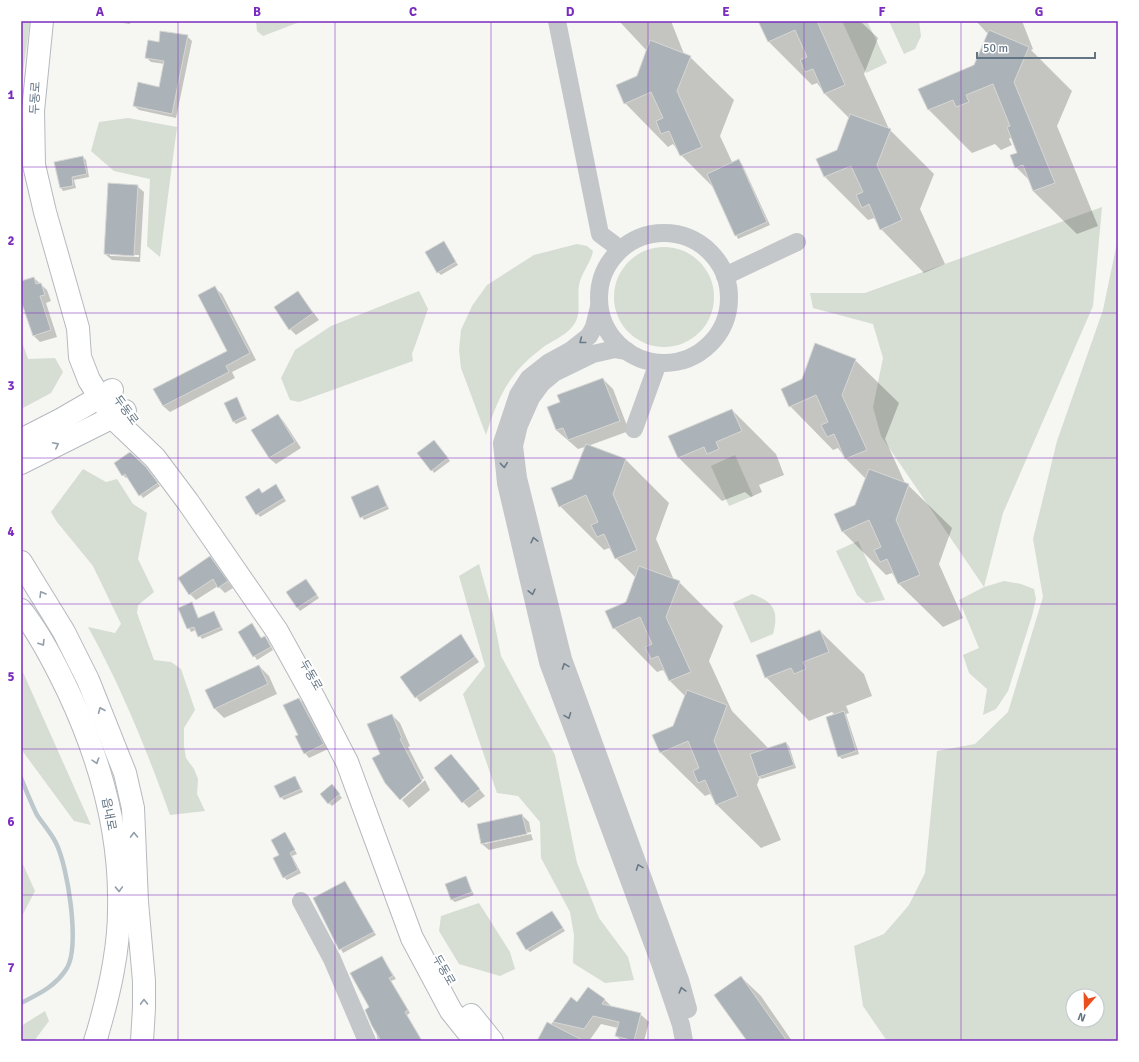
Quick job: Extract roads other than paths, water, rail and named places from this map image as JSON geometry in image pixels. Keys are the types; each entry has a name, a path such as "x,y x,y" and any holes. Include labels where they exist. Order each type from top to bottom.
{"street":[{"name":"두동로","path":"42,21 34,111 34,165 45,212 79,337 80,357 100,389 115,421 155,458 188,502 277,631 347,762 412,938 451,1011 475,1041"},
{"path":"556,21 600,234 620,249"},
{"path":"599,307 607,329 613,339 626,351 641,359 658,363 679,361 699,352 715,338 726,319 729,298 725,276 715,258 699,244 680,235 659,233 638,238 620,249 607,266 600,286 599,307 594,328 589,336 570,351 548,363 529,378 518,395 502,443 506,483 548,662 660,963 684,1041"},
{"path":"725,276 797,242"},
{"path":"626,351 615,349 593,354 554,373 542,383 531,398 519,425 514,446 518,478 563,659 680,980 695,1035 695,1041"},
{"path":"634,430 658,363"},
{"path":"21,440 79,409 100,389"},
{"name":"두동로","path":"115,421 188,486 283,627 317,685 359,765 424,936 464,1005 492,1041"},
{"path":"21,463 115,421"},
{"name":"읍내로","path":"23,563 64,632 88,680 125,772 133,808 137,902"},
{"name":"읍내로","path":"21,610 45,647 81,720 108,804 118,874 119,910 112,979 99,1039"},
{"path":"301,900 332,959 367,1041"},
{"path":"99,1039 130,958 137,902"},
{"path":"137,902 144,981 142,1041"}],"waterway":[{"path":"21,778 37,815 54,839 60,854 65,869 71,906 72,925 71,957 67,968 58,980 47,989 21,1003"}]}
